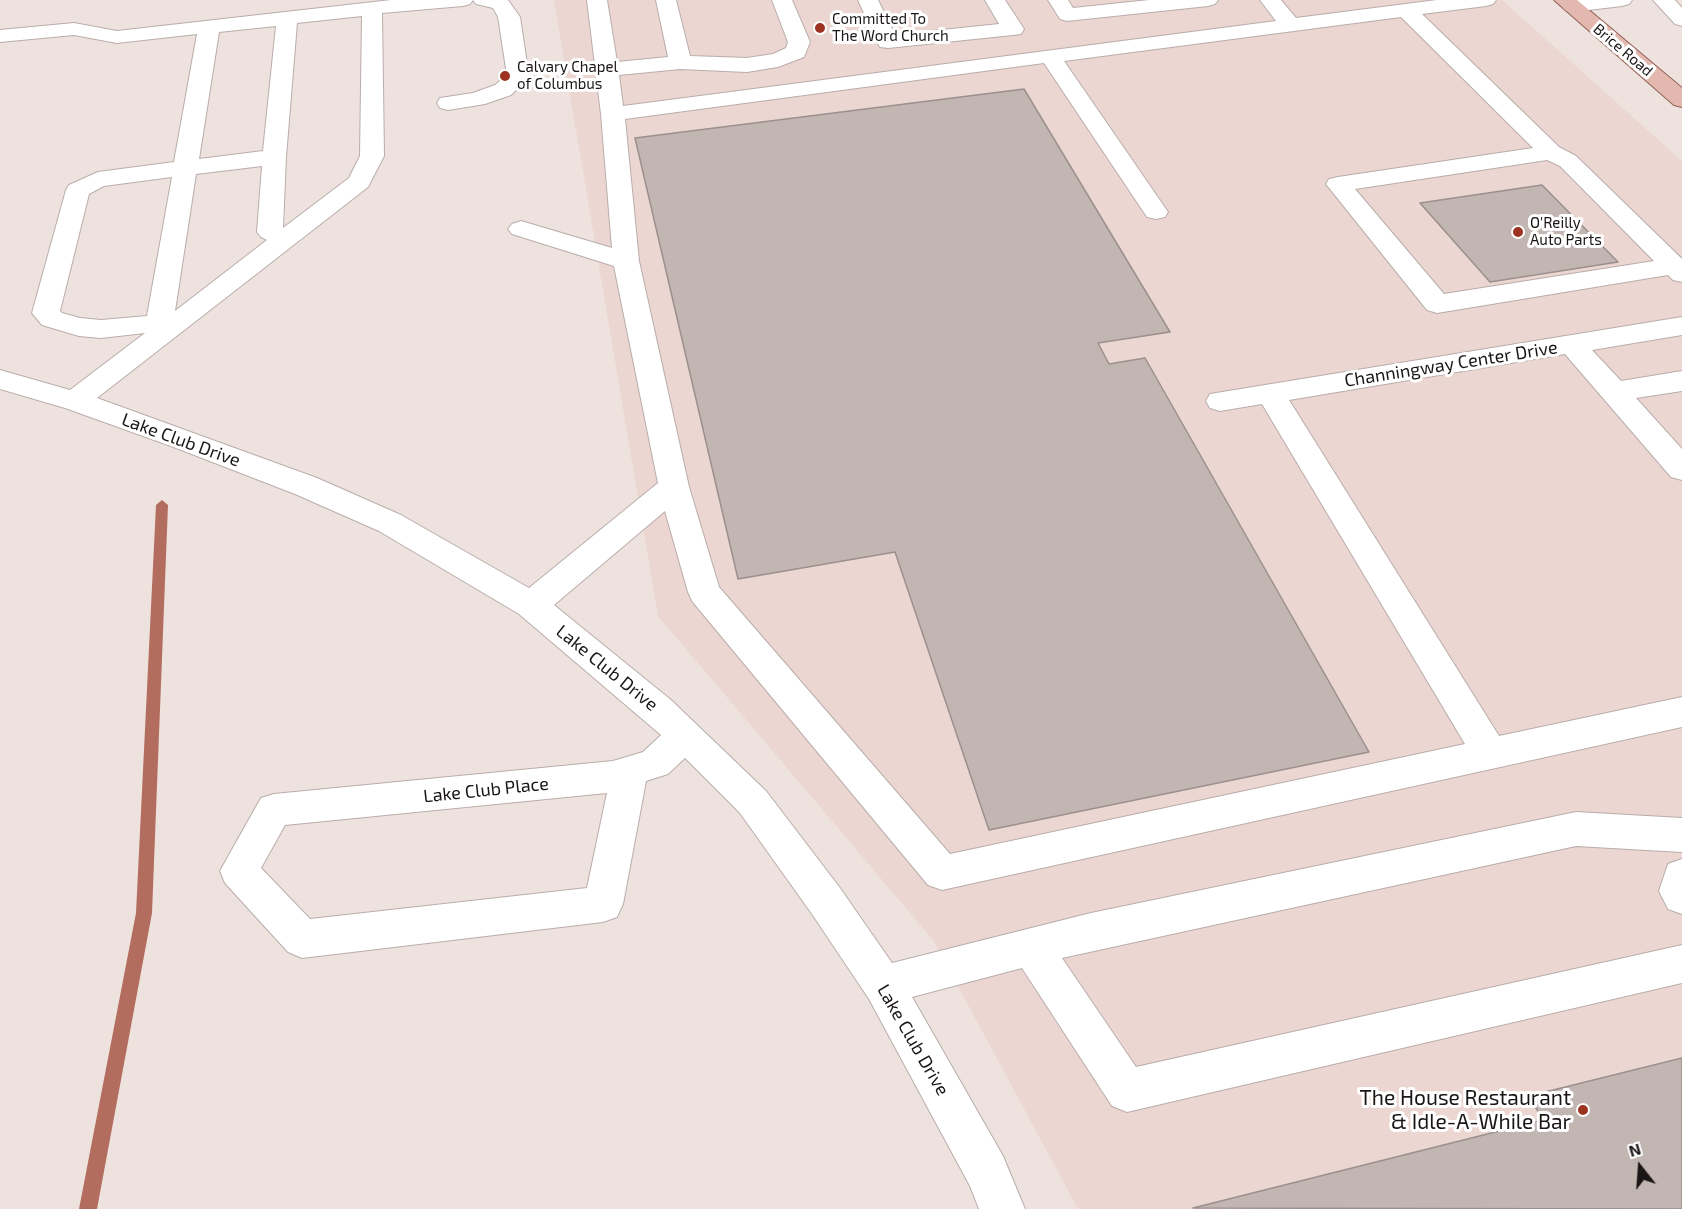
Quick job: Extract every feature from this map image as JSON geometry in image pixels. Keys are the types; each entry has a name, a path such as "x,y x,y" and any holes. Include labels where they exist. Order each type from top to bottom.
{"main road":[{"name":"Brice Road","path":"1568,3 1679,95"}],"street":[{"path":"0,36 74,29 117,37 372,9 402,3 464,0"},
{"path":"448,103 477,99 503,90 518,77 508,17 500,4 483,0"},
{"path":"597,0 613,114 626,261 674,487 704,592 942,873 1682,712"},
{"path":"666,0 680,62"},
{"path":"607,70 680,62 747,64 778,60 796,52 799,42 782,0"},
{"path":"868,0 888,42 1013,29 994,0"},
{"path":"1058,0 1067,15 1208,0"},
{"path":"1270,0 1291,25"},
{"path":"613,114 1486,0"},
{"path":"1568,3 1622,0"},
{"path":"1663,0 1682,20"},
{"path":"75,400 166,325 286,239 359,182 372,156 372,9"},
{"path":"1407,11 1551,152 1569,161 1678,270"},
{"path":"286,18 270,232 286,239"},
{"path":"166,325 185,168 209,27"},
{"path":"1050,56 1156,212"},
{"path":"1551,152 1338,184 1437,304 1678,270"},
{"path":"166,325 101,329 52,319 46,313 78,190 98,179 274,157"},
{"path":"521,230 626,261"},
{"name":"Channingway Center Drive","path":"1220,401 1682,326"},
{"path":"1572,344 1682,469"},
{"name":"Lake Club Drive","path":"0,379 75,400 306,486 390,523 531,605 659,710 753,802 826,901 883,985 987,1172 1002,1209"},
{"path":"1615,392 1682,381"},
{"path":"1270,393 1490,753"},
{"path":"531,605 674,487"},
{"name":"Lake Club Place","path":"630,771 603,903 302,939 239,871 274,810 613,777 630,771 655,763 686,735"},
{"path":"883,985 1103,929 1576,829 1682,835"},
{"path":"1682,876 1678,891 1682,896"},
{"path":"1032,948 1127,1090 1682,964"}],"shaded area":[{"path":"554,0 1502,0 1682,161 1682,1209 1078,1209 933,940 658,616"}],"building":[{"path":"1024,89 1170,332 1098,343 1109,364 1145,358 1369,752 989,830 895,552 738,579 635,138"},
{"name":"O'Reilly Auto Parts","path":"1542,185 1618,262 1490,282 1420,203"},
{"path":"1682,1058 1682,1209 1193,1208 1543,1120 1529,1096"}],"waterway":[{"path":"88,1209 144,913 162,505"}],"place":[{"name":"Committed To The Word Church","path":"820,28"},
{"name":"Calvary Chapel of Columbus","path":"505,76"},
{"name":"O'Reilly Auto Parts","path":"1518,232"},
{"name":"The House Restaurant & Idle-A-While Bar","path":"1583,1110"}]}
